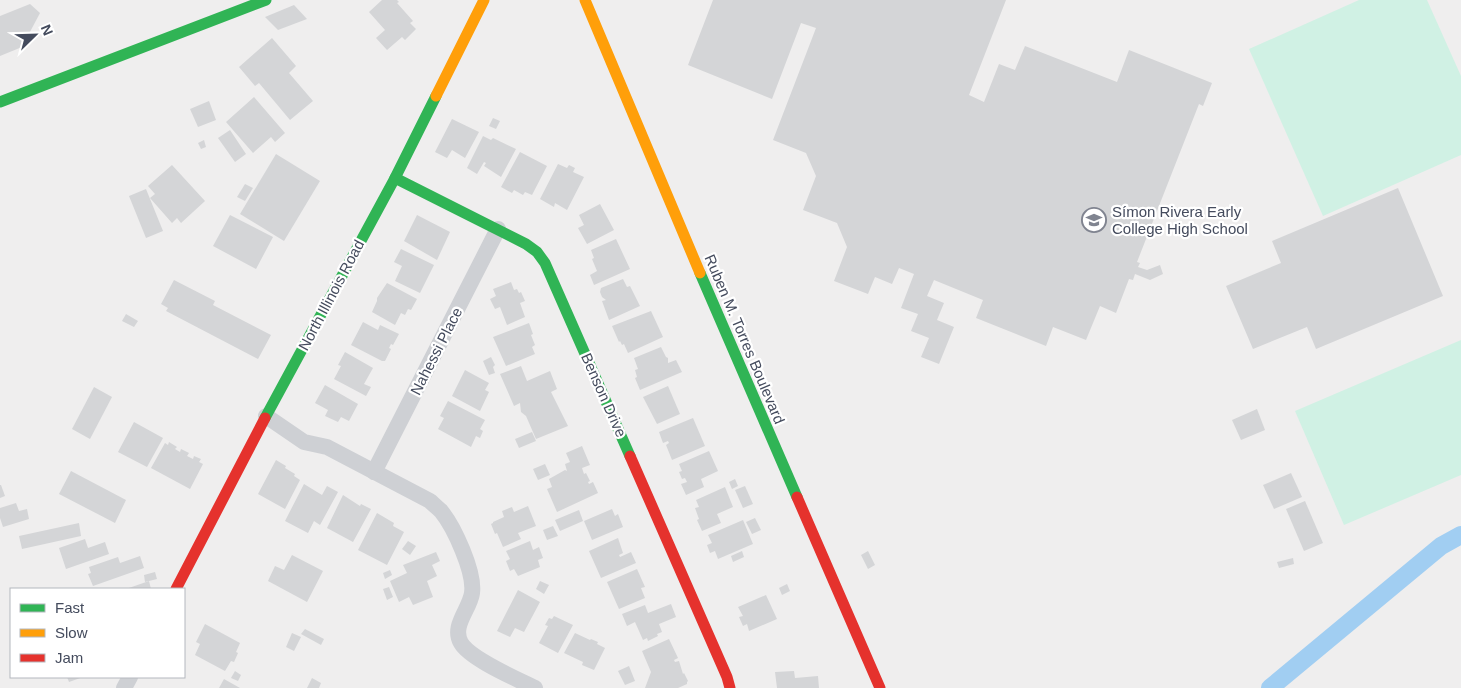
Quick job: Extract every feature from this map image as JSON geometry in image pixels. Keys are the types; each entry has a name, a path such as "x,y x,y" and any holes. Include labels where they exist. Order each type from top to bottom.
{"street":[{"path":"0,102 266,0"},
{"name":"North Illinois Road","path":"177,588 266,416 394,178 484,0"},
{"name":"Ruben M. Torres Boulevard","path":"586,0 724,328 880,688"},
{"name":"Benson Drive","path":"394,178 526,244 537,252 545,263 727,677 730,688"},
{"name":"Nahessi Place","path":"374,472 498,229"},
{"path":"266,416 304,442 327,447 430,501 442,512 455,534 472,580 472,593 458,630 460,642 467,651 478,658 535,688"}],"green space":[{"path":"1359,0 1427,0 1461,76 1461,155 1323,216 1249,49"},
{"path":"1461,340 1461,475 1344,525 1295,411"}],"building":[{"path":"382,0 397,0 399,2 397,3 413,21 410,23 416,29 405,40 402,37 387,50 376,38 385,30 369,12"},
{"path":"713,0 1006,0 969,95 984,102 999,64 1015,70 1025,46 1117,82 1129,50 1212,83 1203,106 1199,104 1137,262 1140,263 1138,267 1147,270 1160,265 1163,274 1150,280 1135,274 1133,280 1129,279 1116,313 1100,306 1086,340 1053,327 1046,346 976,318 983,300 934,280 927,296 944,303 937,320 954,327 939,364 921,357 929,338 911,331 918,314 901,308 914,274 899,268 892,284 875,277 868,294 834,281 847,247 837,223 803,210 816,176 806,153 773,140 816,28 801,23 772,99 688,65"},
{"path":"30,4 40,13 22,47 0,56 0,16"},
{"path":"294,5 307,19 278,30 265,17"},
{"path":"272,38 296,66 289,73 313,101 290,120 259,83 255,86 239,67"},
{"path":"254,97 285,133 275,142 271,137 253,153 226,122"},
{"path":"209,101 216,120 198,127 190,109"},
{"path":"493,118 500,121 496,129 489,126"},
{"path":"452,119 479,132 465,158 452,150 447,158 435,152"},
{"path":"230,130 246,154 235,162 218,138"},
{"path":"483,136 491,140 493,138 516,149 501,177 484,166 486,163 484,162 477,174 467,168"},
{"path":"204,140 206,147 201,149 198,143"},
{"path":"520,152 547,166 532,195 525,192 523,195 514,190 512,193 501,187"},
{"path":"276,154 320,181 284,241 240,214"},
{"path":"558,164 567,168 569,165 575,168 573,172 584,177 567,210 555,203 554,207 540,199"},
{"path":"172,165 205,201 181,223 177,218 172,223 150,198 155,194 148,186"},
{"path":"245,184 253,188 245,201 237,197"},
{"path":"1398,188 1443,296 1316,349 1307,327 1253,349 1226,286 1281,263 1272,241"},
{"path":"146,189 163,231 146,238 129,196"},
{"path":"600,204 614,230 587,244 578,228 584,225 579,215"},
{"path":"230,215 273,237 256,269 213,246"},
{"path":"417,215 450,232 437,260 404,241"},
{"path":"616,239 630,269 594,285 590,275 597,271 592,259 594,258 591,250"},
{"path":"401,249 434,265 420,293 395,281 402,266 394,262"},
{"path":"623,279 627,287 630,286 640,306 609,320 602,301 606,300 602,297 601,288"},
{"path":"174,280 215,301 213,305 271,335 258,359 166,311 168,308 161,304"},
{"path":"511,282 514,290 517,289 519,293 521,292 525,301 520,303 525,317 507,325 500,307 495,309 490,299 496,296 493,289"},
{"path":"387,283 417,299 411,310 408,309 405,315 401,313 395,325 372,312 377,298"},
{"path":"651,311 663,337 628,353 624,344 622,345 619,342 612,326"},
{"path":"126,314 138,321 134,327 122,321"},
{"path":"363,322 378,330 380,325 399,334 393,345 391,344 389,348 391,349 385,361 351,345"},
{"path":"529,323 533,334 531,335 535,345 532,347 535,354 506,366 493,337"},
{"path":"661,347 668,358 668,363 676,360 682,372 640,390 635,378 637,377 635,370 638,369 634,358"},
{"path":"345,352 373,368 364,384 371,387 366,396 334,379 341,366 338,365"},
{"path":"491,357 495,365 493,367 495,373 489,375 483,361"},
{"path":"521,366 527,381 550,371 557,389 551,392 568,426 536,439 526,416 521,412 520,403 514,406 500,374"},
{"path":"465,370 489,383 485,390 489,392 480,411 452,396"},
{"path":"325,385 358,404 349,421 341,417 338,422 325,416 328,410 315,403"},
{"path":"668,386 680,414 657,424 643,397"},
{"path":"94,387 112,397 90,439 72,429"},
{"path":"448,401 485,420 480,429 483,431 480,438 476,436 471,447 438,429 444,418 440,416"},
{"path":"1257,409 1265,430 1241,440 1232,420"},
{"path":"693,418 705,446 672,460 666,445 669,443 668,441 663,443 659,432"},
{"path":"134,422 163,438 147,467 118,452"},
{"path":"532,432 536,441 519,448 515,439"},
{"path":"169,442 177,447 175,449 180,452 181,449 189,453 187,456 193,459 194,456 201,459 199,462 203,464 190,489 151,468 165,443 168,445"},
{"path":"582,446 590,465 582,468 584,474 586,473 590,481 588,482 589,484 593,482 598,493 557,512 547,489 552,487 549,479 565,470 567,471 565,464 570,462 566,453"},
{"path":"709,451 718,471 701,479 704,487 686,495 681,484 687,482 685,478 682,479 679,472 682,471 679,464"},
{"path":"276,460 286,466 285,468 295,474 294,476 300,480 285,509 258,494"},
{"path":"545,464 550,475 538,480 533,469"},
{"path":"71,471 126,500 115,523 59,494"},
{"path":"1291,473 1302,497 1274,509 1263,485"},
{"path":"735,479 738,486 732,489 729,482"},
{"path":"304,484 322,495 327,486 338,492 320,525 314,521 308,533 285,521"},
{"path":"0,485 5,496 0,498"},
{"path":"745,486 753,504 743,508 735,490"},
{"path":"725,487 733,507 717,514 721,523 702,531 697,520 699,519 695,508 699,507 696,500"},
{"path":"343,495 360,506 361,504 371,509 353,542 327,528"},
{"path":"1305,501 1323,543 1304,551 1286,509"},
{"path":"16,503 19,511 27,509 29,519 3,527 0,518 0,508"},
{"path":"528,506 536,526 518,533 521,539 503,547 491,524 504,517 502,511 512,507 514,512"},
{"path":"612,509 615,516 618,514 623,527 592,540 584,521"},
{"path":"579,510 583,521 560,531 555,520"},
{"path":"377,513 394,523 393,526 404,532 387,565 358,550"},
{"path":"755,518 761,530 752,534 746,522"},
{"path":"743,520 753,544 718,559 715,551 710,553 707,545 712,543 708,535"},
{"path":"79,523 81,536 22,549 19,536"},
{"path":"553,526 558,536 547,540 543,530"},
{"path":"618,538 623,553 619,555 620,557 631,552 636,563 601,578 589,551"},
{"path":"85,539 88,548 105,542 109,554 66,569 59,548"},
{"path":"408,541 416,546 410,555 402,549"},
{"path":"530,541 533,550 539,547 543,558 538,560 540,567 518,576 514,569 510,571 506,561 510,559 506,551"},
{"path":"742,551 744,557 733,562 731,556"},
{"path":"868,551 875,565 868,569 861,555"},
{"path":"436,552 440,561 432,565 437,576 427,581 433,597 413,605 409,597 399,602 390,581 407,573 403,565"},
{"path":"292,555 323,571 307,602 268,581 275,566 284,570"},
{"path":"140,556 144,568 93,586 88,574 91,573 89,567 118,557 120,563"},
{"path":"1293,558 1294,564 1279,568 1277,562"},
{"path":"637,569 645,587 641,588 645,598 619,609 607,582"},
{"path":"390,570 392,575 385,579 383,573"},
{"path":"155,572 157,579 145,582 144,575"},
{"path":"149,581 151,588 129,588"},
{"path":"540,581 549,585 544,594 536,589"},
{"path":"787,584 790,591 782,595 779,588"},
{"path":"389,587 393,597 387,600 383,589"},
{"path":"518,590 540,602 524,632 515,628 510,637 497,631"},
{"path":"766,595 777,619 749,631 747,624 743,626 739,617 743,616 738,607"},
{"path":"671,604 676,617 659,624 662,632 648,641 647,638 643,640 635,622 627,626 622,614 645,605 648,613"},
{"path":"554,616 573,625 558,653 539,643 548,626 545,625 549,618 552,619"},
{"path":"205,624 240,643 234,662 231,661 225,671 195,655 200,644 196,642"},
{"path":"305,629 324,639 321,645 301,634"},
{"path":"292,633 301,637 294,651 286,647"},
{"path":"575,633 598,642 597,644 605,648 594,670 582,665 583,662 564,653"},
{"path":"669,639 678,658 674,660 675,662 679,661 683,674 688,681 687,684 678,688 645,688 651,672 642,651"},
{"path":"629,666 635,681 625,685 618,671"},
{"path":"235,671 241,675 238,681 231,678"},
{"path":"794,671 795,678 818,676 819,688 777,688 775,672"},
{"path":"67,678 80,678 69,682"},
{"path":"312,678 321,683 319,688 307,688"},
{"path":"224,679 240,688 219,688"}],"waterway":[{"path":"1270,688 1441,546 1461,535"}],"traffic: fast":[{"path":"0,102 266,0"},
{"path":"265,418 395,178 436,96"},
{"path":"395,178 526,244 537,252 545,263 630,456"},
{"path":"700,273 797,497"}],"traffic: slow":[{"path":"436,96 484,0"},
{"path":"585,0 700,273"}],"traffic: jam":[{"path":"177,588 265,418"},
{"path":"630,456 727,677 730,688"},
{"path":"797,497 880,688"}],"place":[{"name":"Símon Rivera Early College High School","path":"1094,220"}]}
